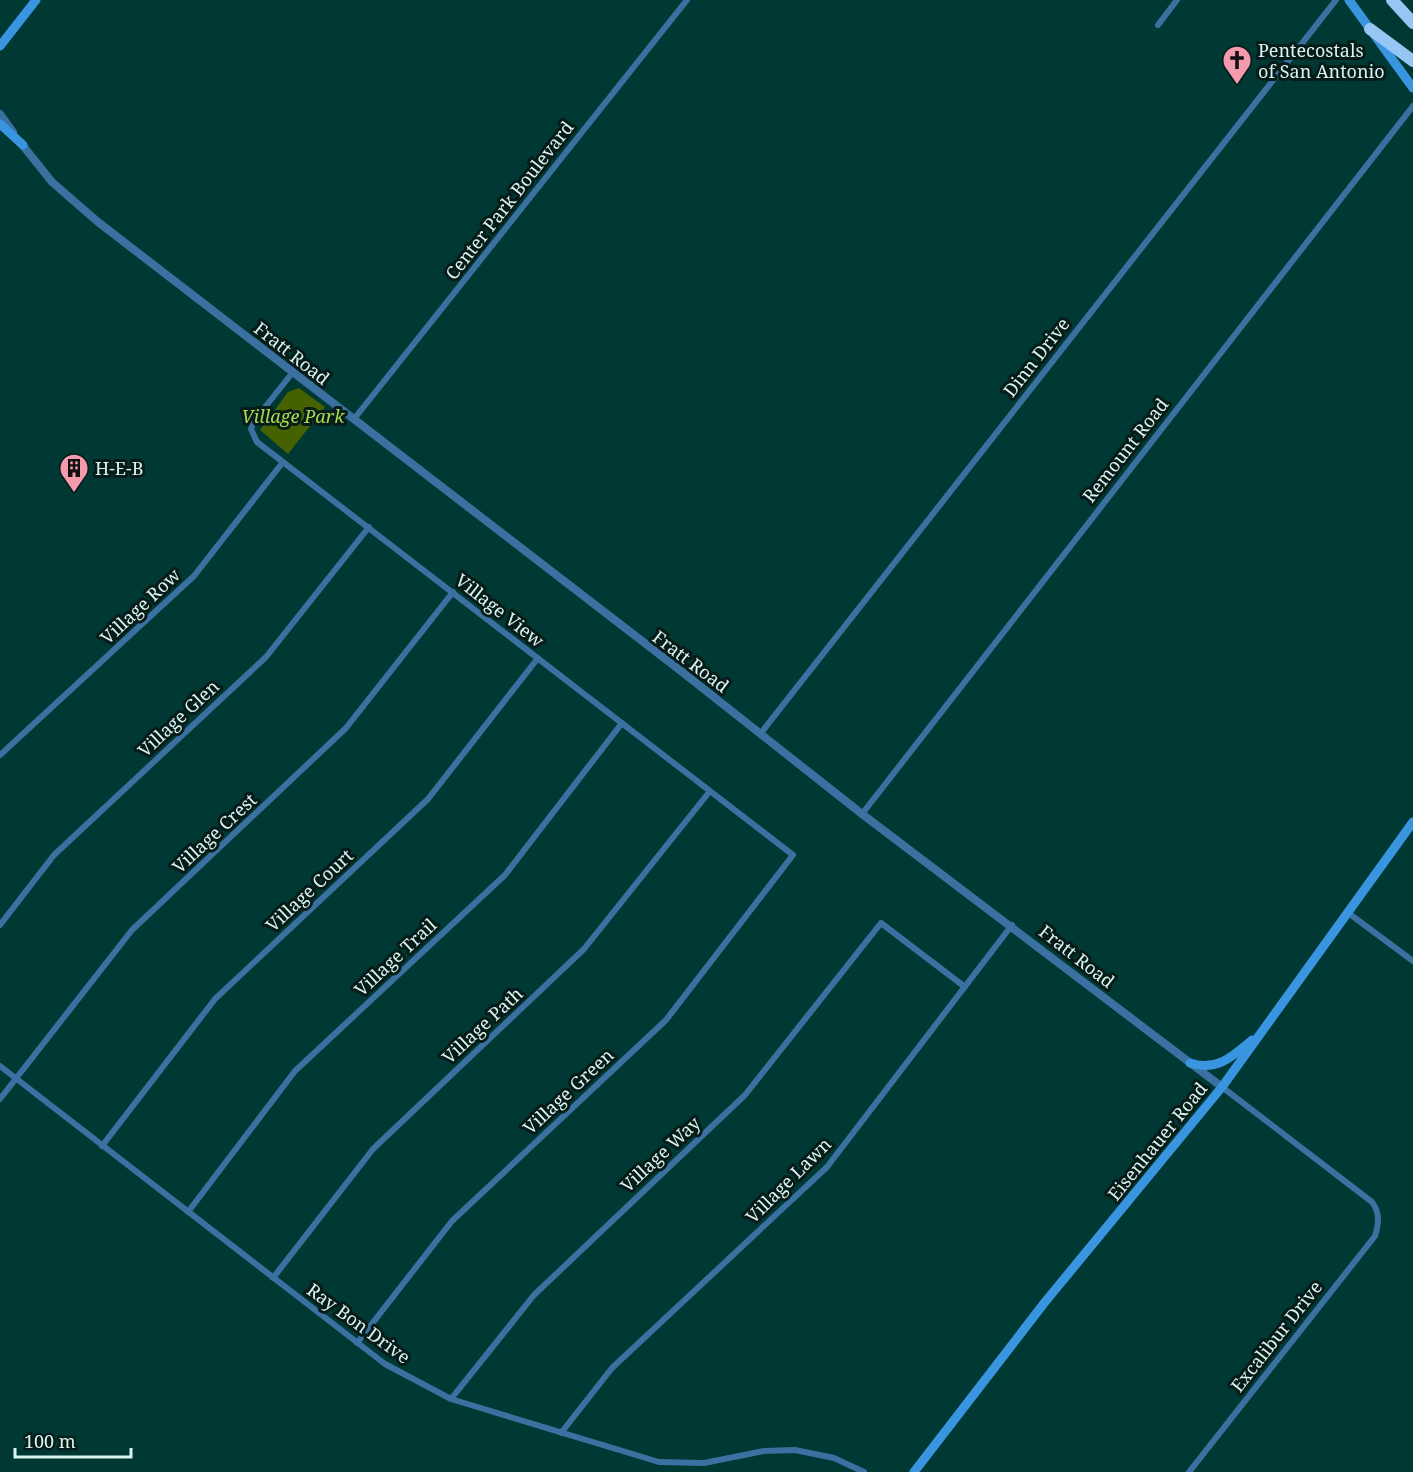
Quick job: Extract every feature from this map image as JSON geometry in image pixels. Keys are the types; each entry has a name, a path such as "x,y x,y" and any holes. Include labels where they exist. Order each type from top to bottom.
{"highway":[{"path":"1392,0 1413,23"},
{"path":"1370,29 1413,61"}],"main road":[{"path":"1,43 36,0"},
{"path":"1349,0 1413,88"},
{"path":"0,124 23,145"},
{"name":"Eisenhauer Road","path":"914,1472 1045,1302 1222,1087 1346,911 1413,822"},
{"path":"1190,1063 1206,1066 1224,1062 1269,1023"}],"street":[{"name":"Center Park Boulevard","path":"354,419 687,0"},
{"path":"1158,25 1177,0"},
{"name":"Dinn Drive","path":"761,733 1336,0"},
{"name":"Remount Road","path":"862,814 1413,106"},
{"name":"Fratt Road","path":"0,114 52,182 80,207 761,733 862,814 1360,1192 1372,1202 1378,1215"},
{"name":"Village View","path":"293,372 251,429 257,442 793,855"},
{"name":"Village Row","path":"0,755 194,576 283,462"},
{"name":"Village Glen","path":"0,925 54,855 266,657 369,527"},
{"name":"Village Crest","path":"0,1099 132,930 346,728 453,592"},
{"name":"Village Court","path":"102,1146 215,999 428,799 538,658"},
{"name":"Village Trail","path":"188,1212 295,1071 505,875 622,723"},
{"name":"Village Path","path":"273,1278 373,1149 584,949 710,791"},
{"name":"Village Green","path":"357,1343 452,1221 666,1020 793,855"},
{"path":"1346,911 1413,961"},
{"name":"Village Way","path":"451,1399 534,1295 745,1095 880,923 965,987"},
{"name":"Village Lawn","path":"561,1433 612,1368 826,1167 1012,926"},
{"name":"Ray Bon Drive","path":"0,1066 357,1343 400,1373 451,1399 671,1464 704,1463 765,1451 795,1450 834,1458 864,1472"},
{"name":"Excalibur Drive","path":"1189,1472 1375,1236 1378,1215"}],"green space":[{"name":"Village Park","path":"299,388 325,407 288,454 260,430 288,392"}],"place":[{"name":"Pentecostals of San Antonio","path":"1237,86"},
{"name":"H-E-B","path":"74,494"}]}
